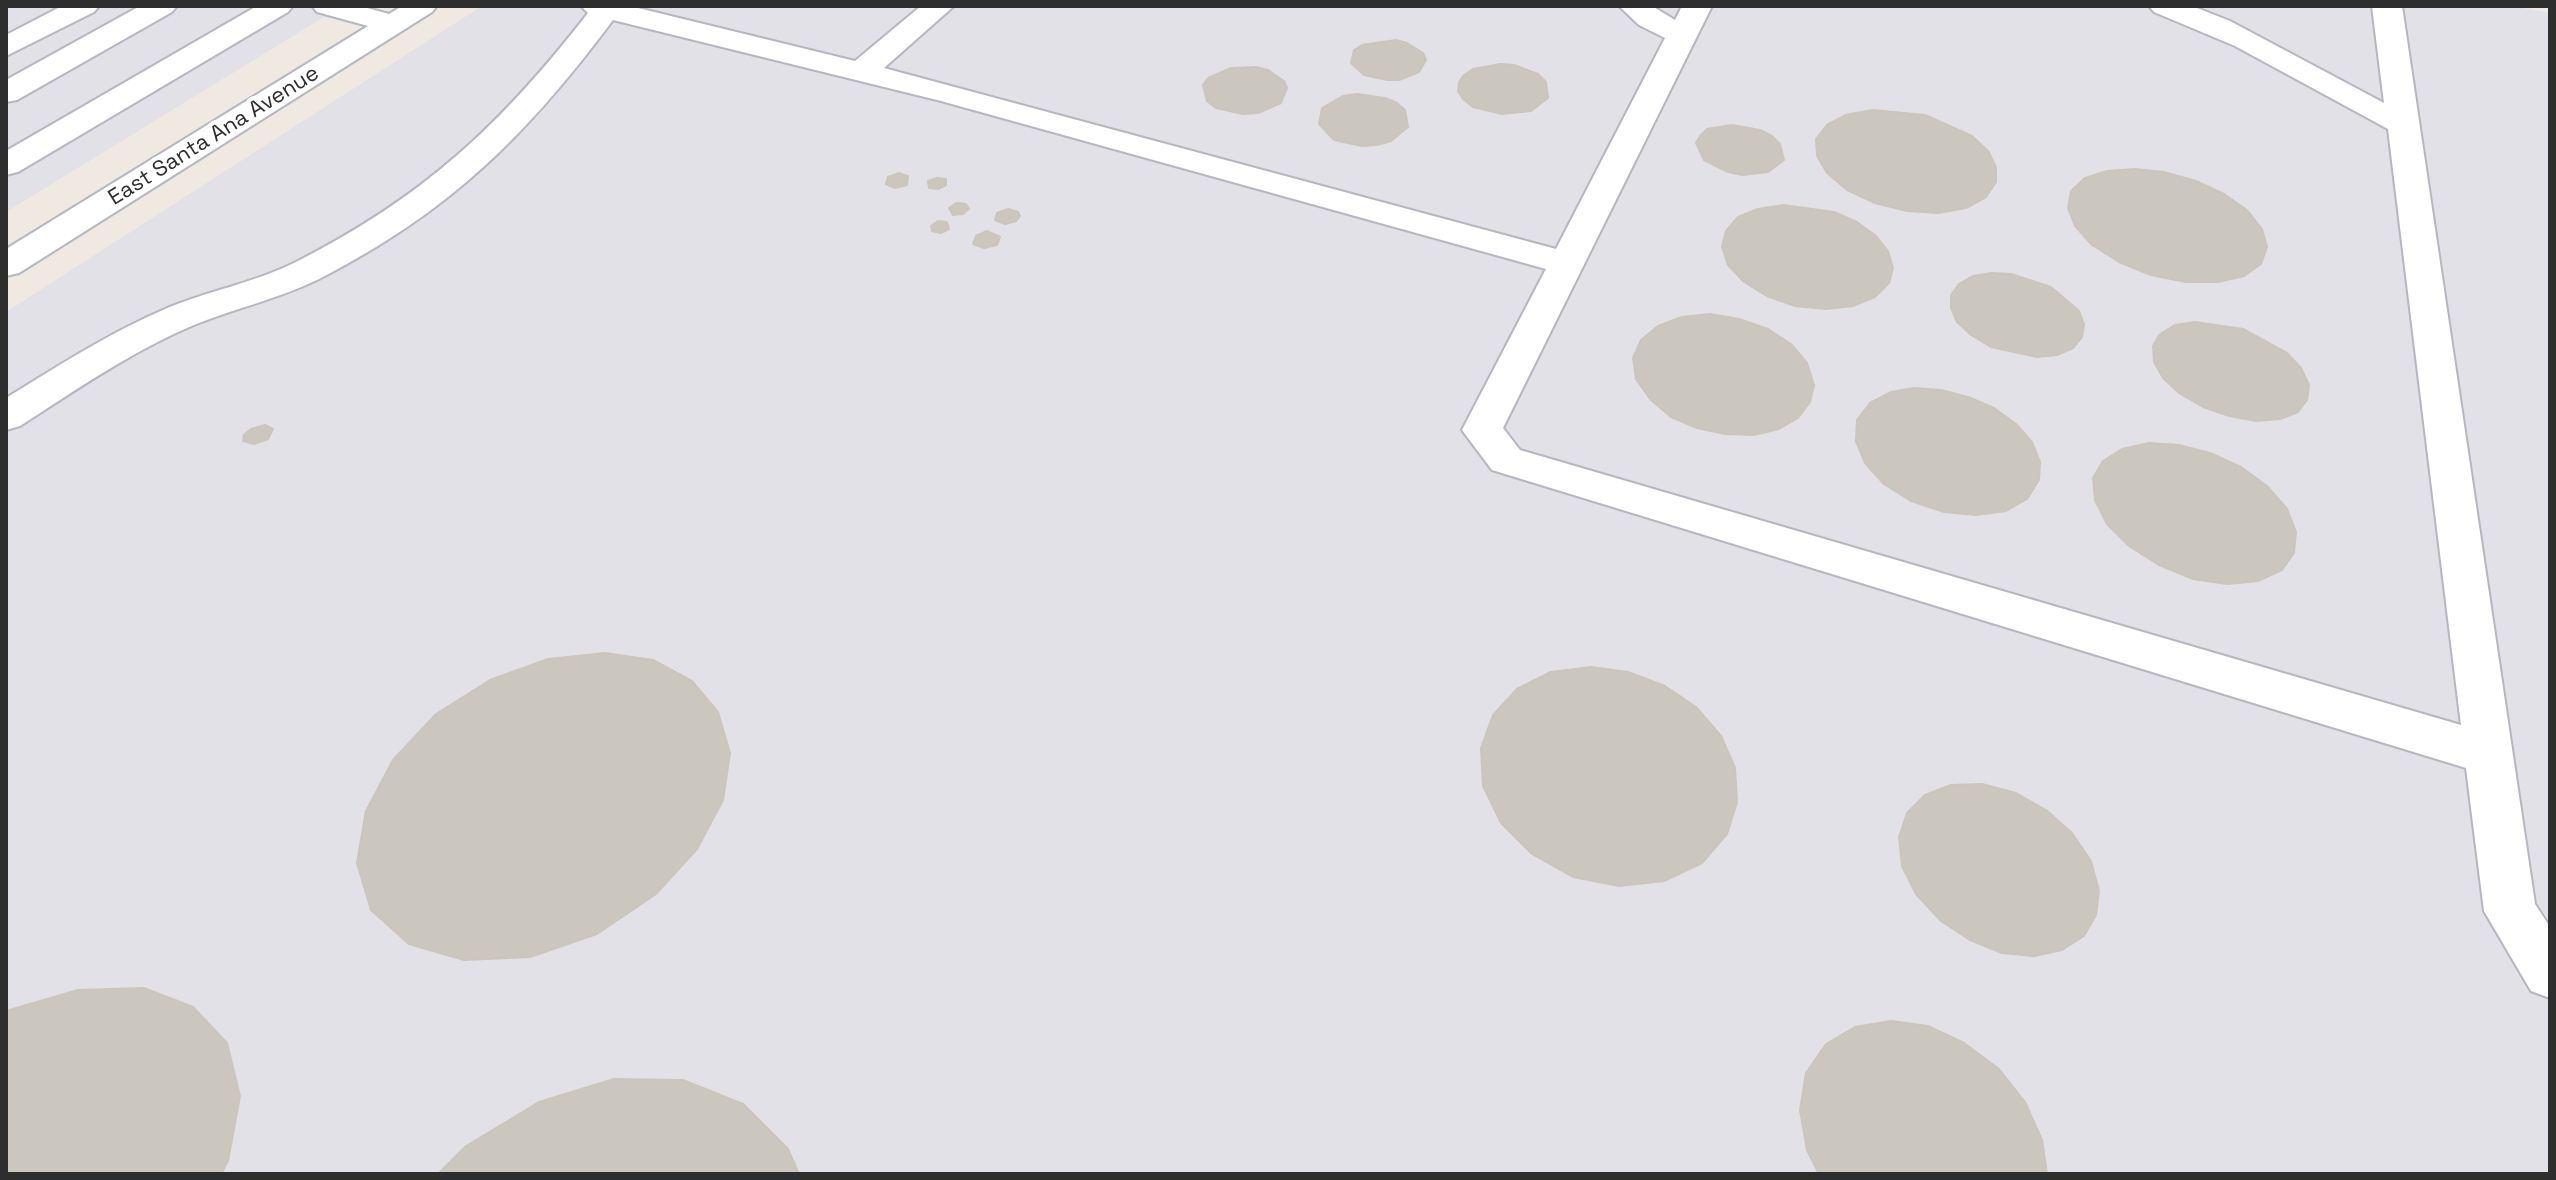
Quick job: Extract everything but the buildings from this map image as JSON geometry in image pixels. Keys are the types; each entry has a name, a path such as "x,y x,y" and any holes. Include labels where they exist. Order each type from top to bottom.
{"street":[{"path":"6,47 84,6"},
{"path":"6,93 162,6"},
{"path":"6,165 278,6"},
{"path":"327,6 393,24"},
{"name":"East Santa Ana Avenue","path":"6,265 422,6"},
{"path":"861,72 939,6"},
{"path":"1634,6 1649,19 1690,20 1482,430 1506,460 2489,754"},
{"path":"2164,6 2202,19 2269,51 2373,111 2403,124"},
{"path":"2387,6 2510,911 2550,973"},
{"path":"6,416 110,351 167,322 305,272 414,203 495,141 574,51 601,7 861,72 1566,263"}],"shaded area":[{"path":"6,6 342,6 6,212"},
{"path":"482,6 2513,6 2550,13 2550,1174 6,1174 6,312"}]}
